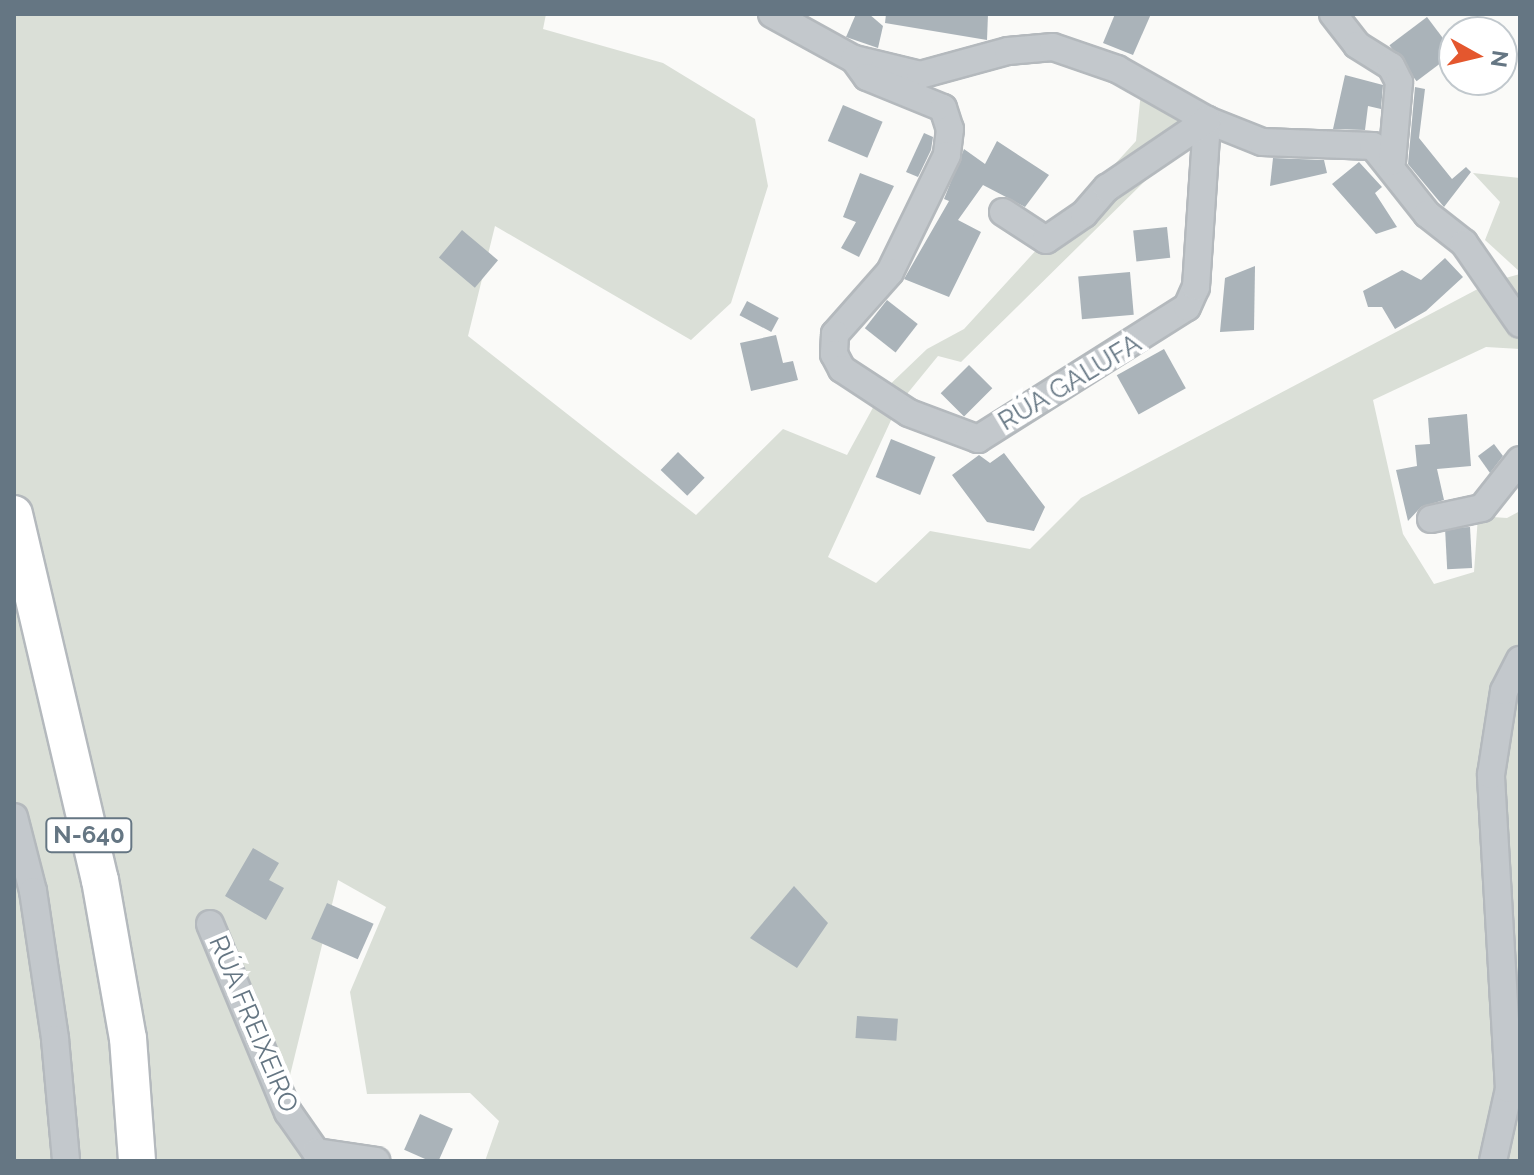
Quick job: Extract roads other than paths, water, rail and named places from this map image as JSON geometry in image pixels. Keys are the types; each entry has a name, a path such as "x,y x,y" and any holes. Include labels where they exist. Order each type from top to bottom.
{"highway":[{"name":"N-640","path":"14,514 100,880 128,1038 137,1161"}],"street":[{"name":"RÚA GALUFA","path":"772,14 854,59 920,75 1008,51 1053,47 1117,69 1207,120 1284,146 1373,146 1392,162"},
{"path":"1333,14 1357,45 1391,66 1399,82 1392,162 1427,214 1464,243 1520,324"},
{"name":"RÚA GALUFA","path":"854,59 867,77 943,108 950,129 947,155 890,272 835,334 834,354 842,369 909,413 978,439 1187,307 1196,287 1207,120"},
{"path":"1003,212 1046,240 1084,214 1107,188 1207,120"},
{"path":"1431,519 1482,508 1520,460"},
{"path":"1493,1161 1509,1089 1491,775 1504,691 1520,660"},
{"path":"14,817 46,980 66,1161"},
{"name":"RÚA FREIXEIRO","path":"210,924 288,1112 316,1152 376,1161"}]}
